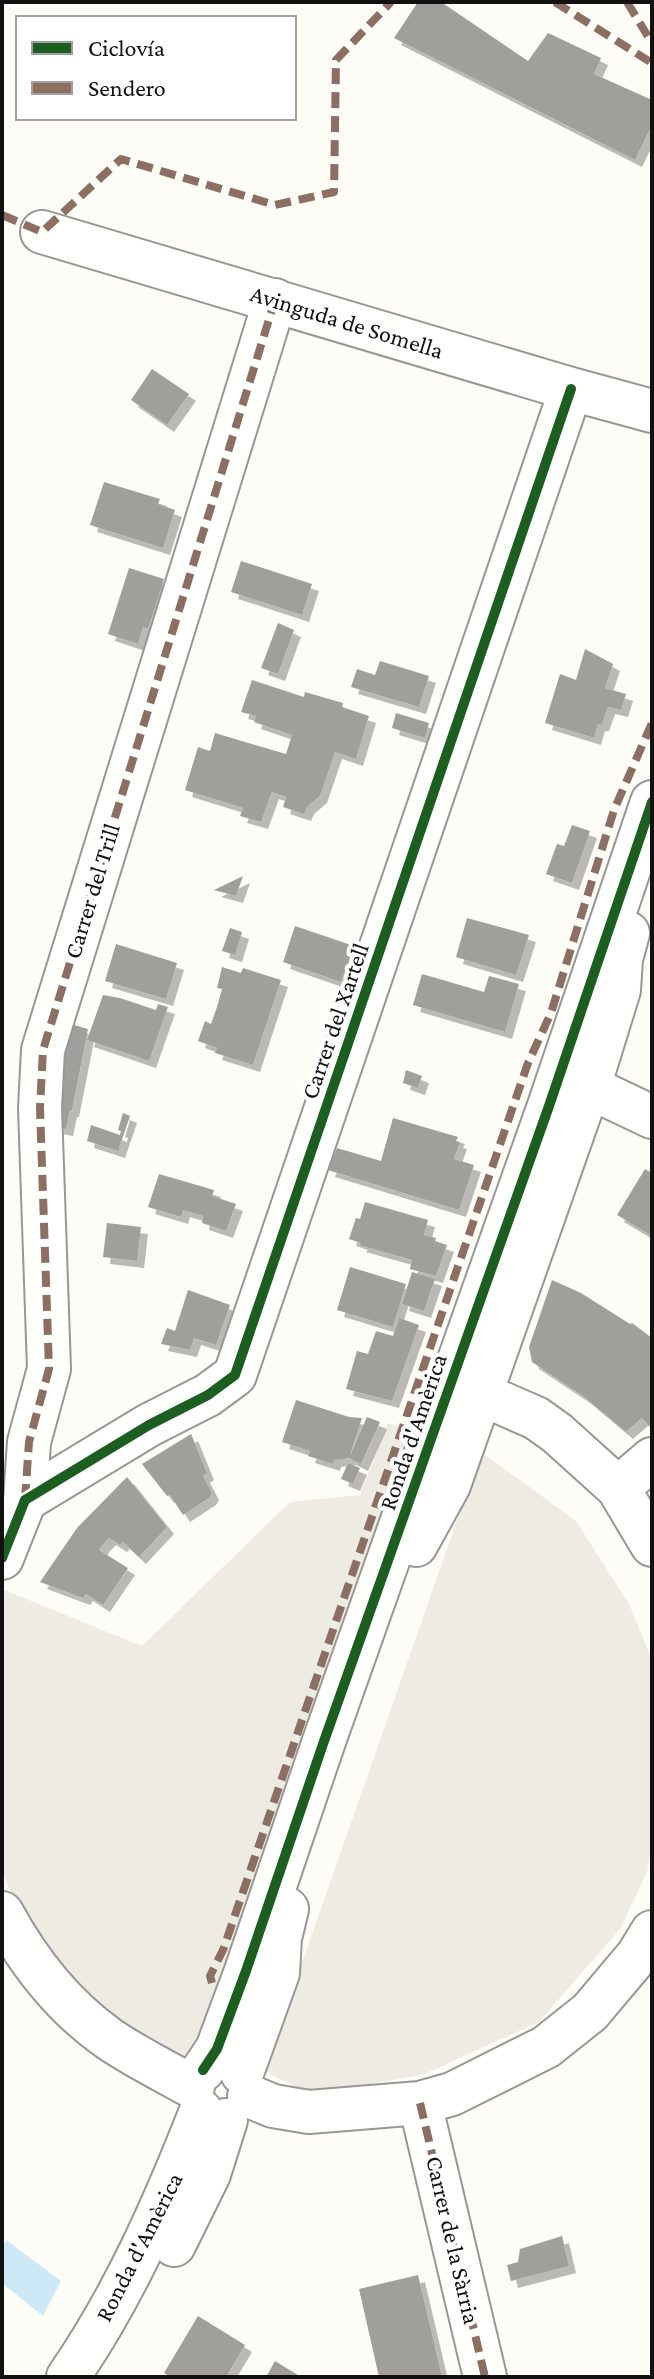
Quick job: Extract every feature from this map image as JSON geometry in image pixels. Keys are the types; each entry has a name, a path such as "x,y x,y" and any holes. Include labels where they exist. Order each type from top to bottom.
{"street":[{"name":"Avinguda de Somella","path":"42,232 652,411"},
{"name":"Carrer del Trill","path":"25,1500 29,1442 49,1369 40,1108 43,1050 275,300"},
{"name":"Carrer del Xartell","path":"25,1500 149,1425 208,1395 235,1375 571,389"},
{"name":"Ronda d'Amèrica","path":"89,2377 177,2240 209,2174 219,2093 217,2049 549,1106 652,802"},
{"name":"Ronda d'Amèrica","path":"68,2377 143,2245 278,1973 280,1938 287,1910 353,1718 414,1549 449,1485 589,1087 619,990 621,959 630,924 652,862"},
{"path":"589,1087 652,1117"},
{"path":"481,1394 536,1418 557,1433 618,1488 652,1545"},
{"path":"618,1488 652,1459"},
{"path":"2,1558 25,1500"},
{"path":"2,1913 43,1976 75,2011 126,2050 219,2093 309,2112 420,2103 452,2094 546,2047 590,2012 638,1955 652,1932"},
{"name":"Carrer de la Sàrria","path":"420,2103 485,2377"}],"shaded area":[{"path":"388,1423 422,1436 206,2050 189,2058 170,2058 150,2048 60,1971 21,1917 2,1871 4,1590 142,1646 290,1502 360,1495"},
{"path":"481,1452 576,1521 629,1604 652,1660 652,1845 647,1872 620,1929 539,2022 422,2075 311,2094 264,2071"}],"water":[{"path":"6,2240 61,2281 43,2316 2,2283 2,2249"}],"building":[{"path":"418,2 441,2 528,61 548,33 601,58 594,74 652,100 652,125 635,160 394,38"},
{"path":"152,369 189,394 167,425 131,400"},
{"path":"104,482 160,499 158,504 175,510 163,548 90,525"},
{"path":"241,561 312,584 302,615 231,592"},
{"path":"129,568 164,579 148,629 143,627 138,644 108,634"},
{"path":"278,623 294,630 278,674 261,668"},
{"path":"585,649 613,664 605,688 626,694 621,710 608,707 594,738 545,723 560,674 576,680"},
{"path":"380,661 429,676 419,707 351,687 357,669 375,675"},
{"path":"252,680 304,697 305,692 343,703 342,707 369,716 356,759 335,752 320,796 307,807 304,814 283,807 286,797 272,792 261,822 240,816 243,808 185,790 198,747 210,751 215,733 286,754 292,735 254,722 256,716 241,712"},
{"path":"396,713 429,723 425,738 392,728"},
{"path":"572,825 590,831 572,883 546,874 557,844 564,846"},
{"path":"243,876 236,896 214,890"},
{"path":"467,918 529,935 516,975 456,957"},
{"path":"295,926 354,946 341,982 283,962"},
{"path":"230,928 242,932 235,955 222,951"},
{"path":"116,944 177,963 166,999 105,981"},
{"path":"222,967 241,973 243,968 281,980 253,1065 215,1053 217,1048 198,1041 205,1021 211,1024 217,1007 222,989 217,988"},
{"path":"422,974 484,992 489,976 519,984 505,1032 413,1005"},
{"path":"103,995 156,1010 158,1004 168,1007 149,1061 87,1040"},
{"path":"64,1022 88,1029 66,1129 56,1127"},
{"path":"406,1070 422,1076 418,1088 403,1083"},
{"path":"123,1113 130,1116 118,1151 87,1141 91,1125 120,1135 121,1131 118,1130"},
{"path":"393,1118 458,1137 456,1141 460,1142 454,1159 474,1165 459,1210 328,1170 337,1148 381,1161"},
{"path":"645,1169 652,1173 652,1236 617,1215"},
{"path":"159,1174 214,1190 212,1196 236,1204 226,1231 202,1223 203,1216 183,1210 181,1217 148,1207"},
{"path":"365,1202 428,1220 424,1235 447,1245 436,1276 410,1269 412,1260 359,1245 361,1243 349,1239"},
{"path":"107,1223 141,1227 137,1261 103,1257"},
{"path":"350,1267 406,1284 393,1327 337,1310"},
{"path":"412,1272 435,1279 424,1311 402,1304"},
{"path":"552,1280 581,1293 652,1338 652,1429 642,1418 626,1432 583,1396 532,1362 529,1347"},
{"path":"188,1290 230,1305 216,1345 194,1338 190,1350 161,1344 167,1328 175,1331"},
{"path":"399,1318 419,1325 392,1401 346,1389 357,1351 368,1354 376,1331 393,1336"},
{"path":"296,1400 349,1417 362,1418 349,1458 334,1460 333,1464 308,1456 310,1451 282,1442"},
{"path":"367,1417 380,1422 361,1464 349,1458"},
{"path":"191,1434 207,1473 203,1476 212,1493 183,1515 142,1464"},
{"path":"348,1463 360,1468 353,1484 341,1479"},
{"path":"127,1477 167,1527 139,1557 123,1542 120,1545 109,1538 103,1544 99,1550 128,1568 103,1605 86,1594 83,1598 40,1582 77,1528"},
{"path":"562,2236 569,2266 511,2281 507,2265 518,2262 520,2249"},
{"path":"418,2275 442,2377 379,2377 359,2289"},
{"path":"198,2316 245,2345 226,2377 171,2377 164,2373"},
{"path":"275,2361 301,2377 266,2377"}],"marked path":[{"path":"2,215 42,232 121,159 275,205 334,192 336,60 391,2"},
{"path":"555,2 652,63"},
{"path":"627,2 652,43"},
{"path":"25,1500 29,1442 49,1369 40,1108 43,1050 275,300"},
{"path":"212,1983 210,1976 223,1950 528,1063 551,1013 614,810 652,723"},
{"path":"420,2103 485,2377"}],"cycle path":[{"path":"2,1558 25,1500 149,1425 208,1395 235,1375 571,389"},
{"path":"203,2070 217,2049 246,1971 549,1106 652,802"}]}
